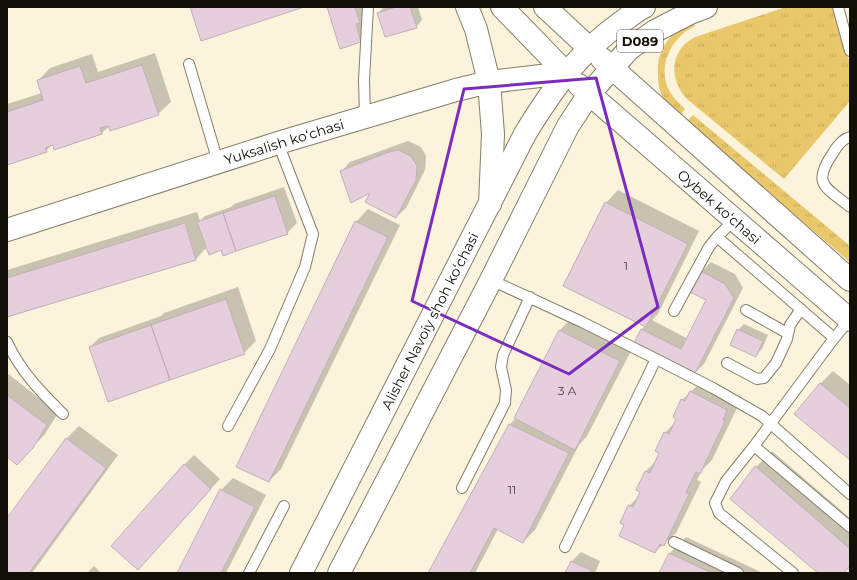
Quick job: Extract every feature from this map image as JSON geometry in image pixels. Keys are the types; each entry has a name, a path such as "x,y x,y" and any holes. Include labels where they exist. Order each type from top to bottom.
{"main road":[{"path":"467,7 476,30 489,82 493,134 490,204"},
{"name":"Oybek ko‘chasi","path":"502,7 566,73 589,94 850,320"},
{"path":"546,7 589,48 850,280"},
{"name":"D089","path":"589,48 612,29 644,7"},
{"name":"D089","path":"589,94 629,49 655,31 690,13 706,7"},
{"name":"Alisher Navoiy shoh koʻchasi","path":"301,573 525,134 542,105 566,73 589,48"},
{"name":"Yuksalish koʻchasi","path":"7,230 278,143 456,90 489,82 566,73"},
{"path":"339,573 491,280 568,126 589,94"}],"lane":[{"path":"365,117 364,80 368,7"},
{"path":"838,7 850,50"},
{"path":"189,64 218,162"},
{"path":"850,137 842,140 833,153 825,166 821,179 825,187 850,207"},
{"path":"228,426 270,349 305,267 313,234 278,143"},
{"path":"674,311 709,247 734,220"},
{"path":"717,237 834,338"},
{"path":"491,280 713,388 762,416 850,494"},
{"path":"462,488 505,403 506,390 501,367 503,356 530,298"},
{"path":"727,363 757,379 764,378 776,362 787,339 787,333 790,325 801,309"},
{"path":"746,310 787,333"},
{"path":"793,573 719,513 715,503 726,481 754,446 834,338 850,320"},
{"path":"7,342 14,358 38,390 64,414"},
{"path":"565,547 656,360"},
{"path":"754,446 850,526"},
{"path":"249,573 284,506"},
{"path":"674,542 738,573"}],"highlighted area":[{"path":"596,78 658,307 569,374 412,301 464,89"}],"green space":[{"path":"786,7 835,7 847,56 850,62 850,101 784,179 688,100 679,87 674,73 676,58 680,51 686,43 695,37"},
{"path":"692,21 695,26 686,31 673,45 665,63 666,83 675,99 685,109 680,116 662,95 658,78 659,57 666,43 671,37"},
{"path":"693,115 850,246 850,262 687,124 687,121"}],"building":[{"path":"190,7 304,7 201,41"},
{"path":"327,7 355,7 360,23 356,24 361,42 340,49"},
{"path":"396,7 410,7 417,28 385,37 377,13"},
{"path":"142,65 159,115 110,131 108,126 100,128 102,134 54,150 53,145 45,148 47,152 7,165 7,112 43,100 37,80 80,66 86,83"},
{"path":"398,150 411,156 417,166 416,180 396,218 365,202 370,193 351,203 340,171"},
{"path":"275,196 288,234 236,251 223,213"},
{"path":"605,202 688,244 646,327 563,286"},
{"path":"223,213 236,251 223,256 221,250 209,255 197,222"},
{"path":"355,221 388,237 269,482 236,467"},
{"path":"185,223 196,260 7,317 7,278"},
{"path":"701,271 725,284 734,298 694,375 634,343 641,329 681,349 706,300 690,292"},
{"path":"226,299 245,354 170,380 151,325"},
{"path":"151,325 170,380 108,402 89,347"},
{"path":"737,329 763,341 756,357 730,345"},
{"path":"559,330 620,361 575,450 514,418"},
{"path":"820,383 850,408 850,460 794,414"},
{"path":"690,391 727,410 723,420 725,421 700,474 696,472 686,492 689,494 664,546 660,544 655,553 619,536 624,525 620,523 628,505 633,507 640,492 636,490 645,471 650,473 659,453 655,451 664,432 669,434 676,419 673,417 681,399 685,401"},
{"path":"7,395 47,425 33,448 17,465 7,457"},
{"path":"509,424 569,453 523,543 494,528 470,573 428,573"},
{"path":"66,438 106,468 29,573 7,573 7,518"},
{"path":"184,464 211,489 138,570 111,546"},
{"path":"755,466 850,549 850,566 844,573 818,573 730,499"},
{"path":"220,489 255,507 221,573 177,573"},
{"path":"669,553 712,573 659,573"},
{"path":"571,561 591,570 590,573 565,573"}]}
